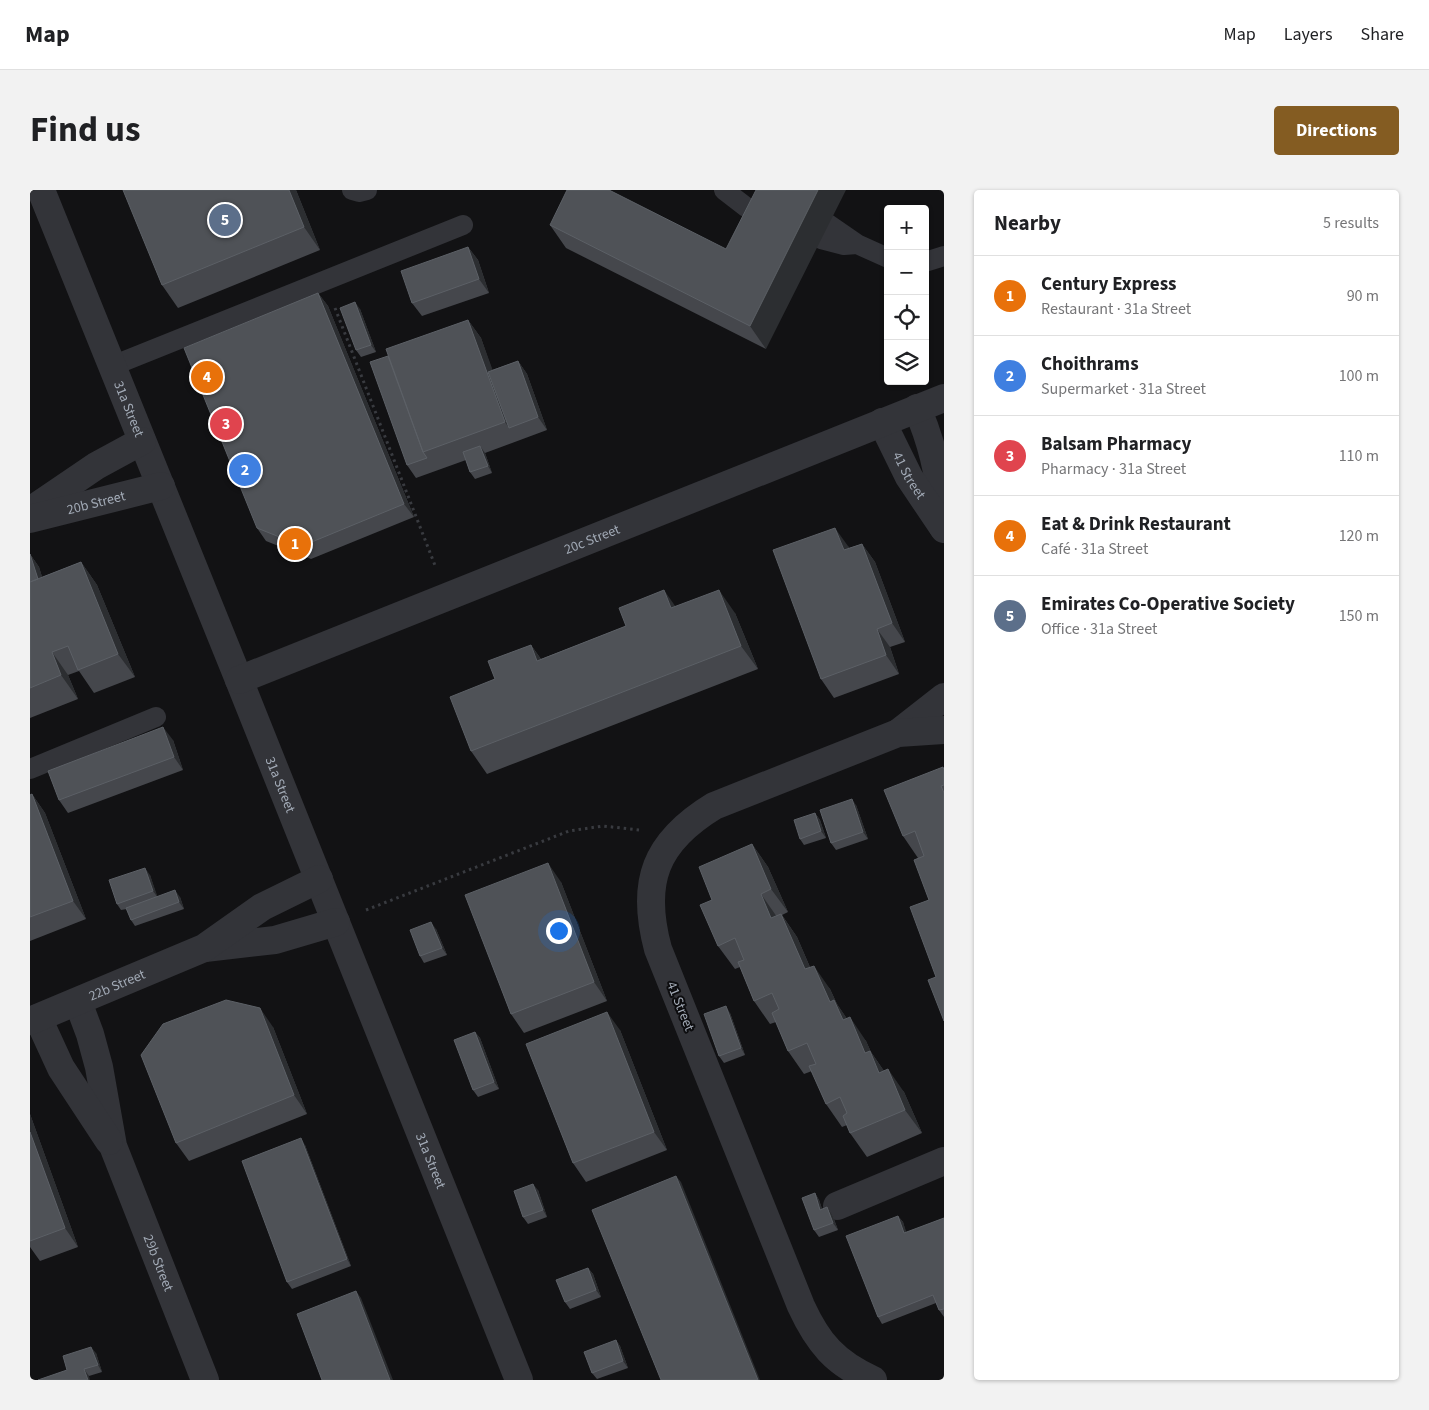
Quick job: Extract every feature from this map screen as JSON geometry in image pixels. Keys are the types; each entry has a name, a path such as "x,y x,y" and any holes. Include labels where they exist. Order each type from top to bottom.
{"street":[{"name":"31a Street","path":"40,190 240,680 518,1380"},
{"name":"20c Street","path":"240,680 944,398"},
{"name":"41 Street","path":"917,408 929,437 937,466 942,496 944,528"},
{"name":"41 Street","path":"882,422 909,476 944,528"},
{"name":"20b Street","path":"30,512 96,466 142,441"},
{"name":"20b Street","path":"30,520 160,486"},
{"name":"41 Street","path":"898,734 944,697"},
{"name":"41 Street","path":"873,1380 852,1371 830,1354 812,1331 658,949 650,922 649,893 657,865 670,841 690,821 714,806 898,734 944,730"},
{"path":"204,948 262,907 319,879"},
{"path":"204,948 275,940 336,922"},
{"name":"22b Street","path":"34,1020 204,948"},
{"path":"78,1002 90,1034 99,1067 113,1146"},
{"path":"34,1020 61,1068 113,1146"},
{"name":"29b Street","path":"113,1146 205,1380"},
{"path":"837,1206 944,1161"}],"lane":[{"path":"352,190 359,192 367,190"},
{"path":"730,195 770,198"},
{"path":"730,195 770,219"},
{"path":"112,366 463,225"},
{"path":"824,232 884,256"},
{"path":"929,261 944,256"},
{"path":"30,769 156,717"}],"path":[{"path":"325,280 447,596"},
{"path":"336,922 569,831 603,826 629,829 670,841"}],"building":[{"path":"123,190 289,190 304,227 162,285"},
{"path":"567,190 609,190 726,249 756,190 818,190 750,326 550,225"},
{"path":"468,247 479,279 412,303 401,271"},
{"path":"318,293 404,504 302,546 257,528 184,348"},
{"path":"355,302 371,345 356,350 340,308"},
{"path":"468,320 505,422 423,452 386,349"},
{"path":"388,356 423,452 427,458 407,465 370,362"},
{"path":"518,361 538,417 509,428 488,372"},
{"path":"480,446 488,466 470,472 463,452"},
{"path":"835,528 844,550 862,544 892,623 877,629 886,655 821,679 773,550"},
{"path":"30,554 38,579 30,582"},
{"path":"81,562 118,654 78,670 68,646 52,652 61,675 30,688 30,582"},
{"path":"664,590 671,608 719,590 741,646 471,751 450,697 495,679 488,661 531,645 537,661 626,626 619,608"},
{"path":"163,727 174,757 59,800 48,771"},
{"path":"943,767 944,785 941,786 944,793 944,1021 928,980 936,977 910,907 929,900 914,860 924,856 915,831 903,836 884,790"},
{"path":"32,794 73,901 30,917 30,795"},
{"path":"852,799 863,832 831,843 820,810"},
{"path":"815,813 821,831 800,839 794,820"},
{"path":"752,844 771,889 761,894 771,918 781,914 805,969 814,966 830,1002 834,1000 843,1020 850,1017 865,1053 870,1051 879,1073 888,1069 905,1110 850,1133 843,1116 847,1113 840,1097 826,1104 809,1066 816,1064 807,1043 788,1051 772,1013 779,1009 772,993 754,1001 738,962 744,960 735,938 718,946 700,905 712,900 699,867"},
{"path":"548,863 594,982 511,1014 465,895"},
{"path":"145,868 153,891 117,904 109,880"},
{"path":"175,890 179,902 131,920 126,908"},
{"path":"431,922 442,948 420,956 410,930"},
{"path":"226,1000 260,1008 294,1095 176,1143 141,1055 163,1024"},
{"path":"726,1006 741,1048 719,1056 704,1014"},
{"path":"607,1012 654,1132 573,1163 526,1044"},
{"path":"475,1032 494,1082 473,1090 454,1040"},
{"path":"30,1132 65,1228 30,1241"},
{"path":"301,1138 347,1259 287,1282 242,1161"},
{"path":"676,1176 758,1380 661,1380 592,1210"},
{"path":"533,1184 543,1210 523,1217 514,1191"},
{"path":"815,1193 820,1210 827,1207 833,1223 814,1230 802,1198"},
{"path":"898,1216 904,1233 944,1218 944,1309 939,1310 933,1295 878,1317 846,1236"},
{"path":"588,1268 596,1290 565,1302 556,1280"},
{"path":"356,1291 390,1380 322,1380 297,1314"},
{"path":"616,1340 623,1361 592,1373 584,1352"},
{"path":"91,1347 98,1365 84,1369 88,1380 38,1380 67,1370 63,1356"}],"place":[{"name":"Emirates Co-Operative Society","path":"225,220"},
{"name":"Eat & Drink Restaurant","path":"207,377"},
{"name":"Balsam Pharmacy","path":"226,424"},
{"name":"Choithrams","path":"245,470"},
{"name":"Century Express","path":"295,544"}]}
